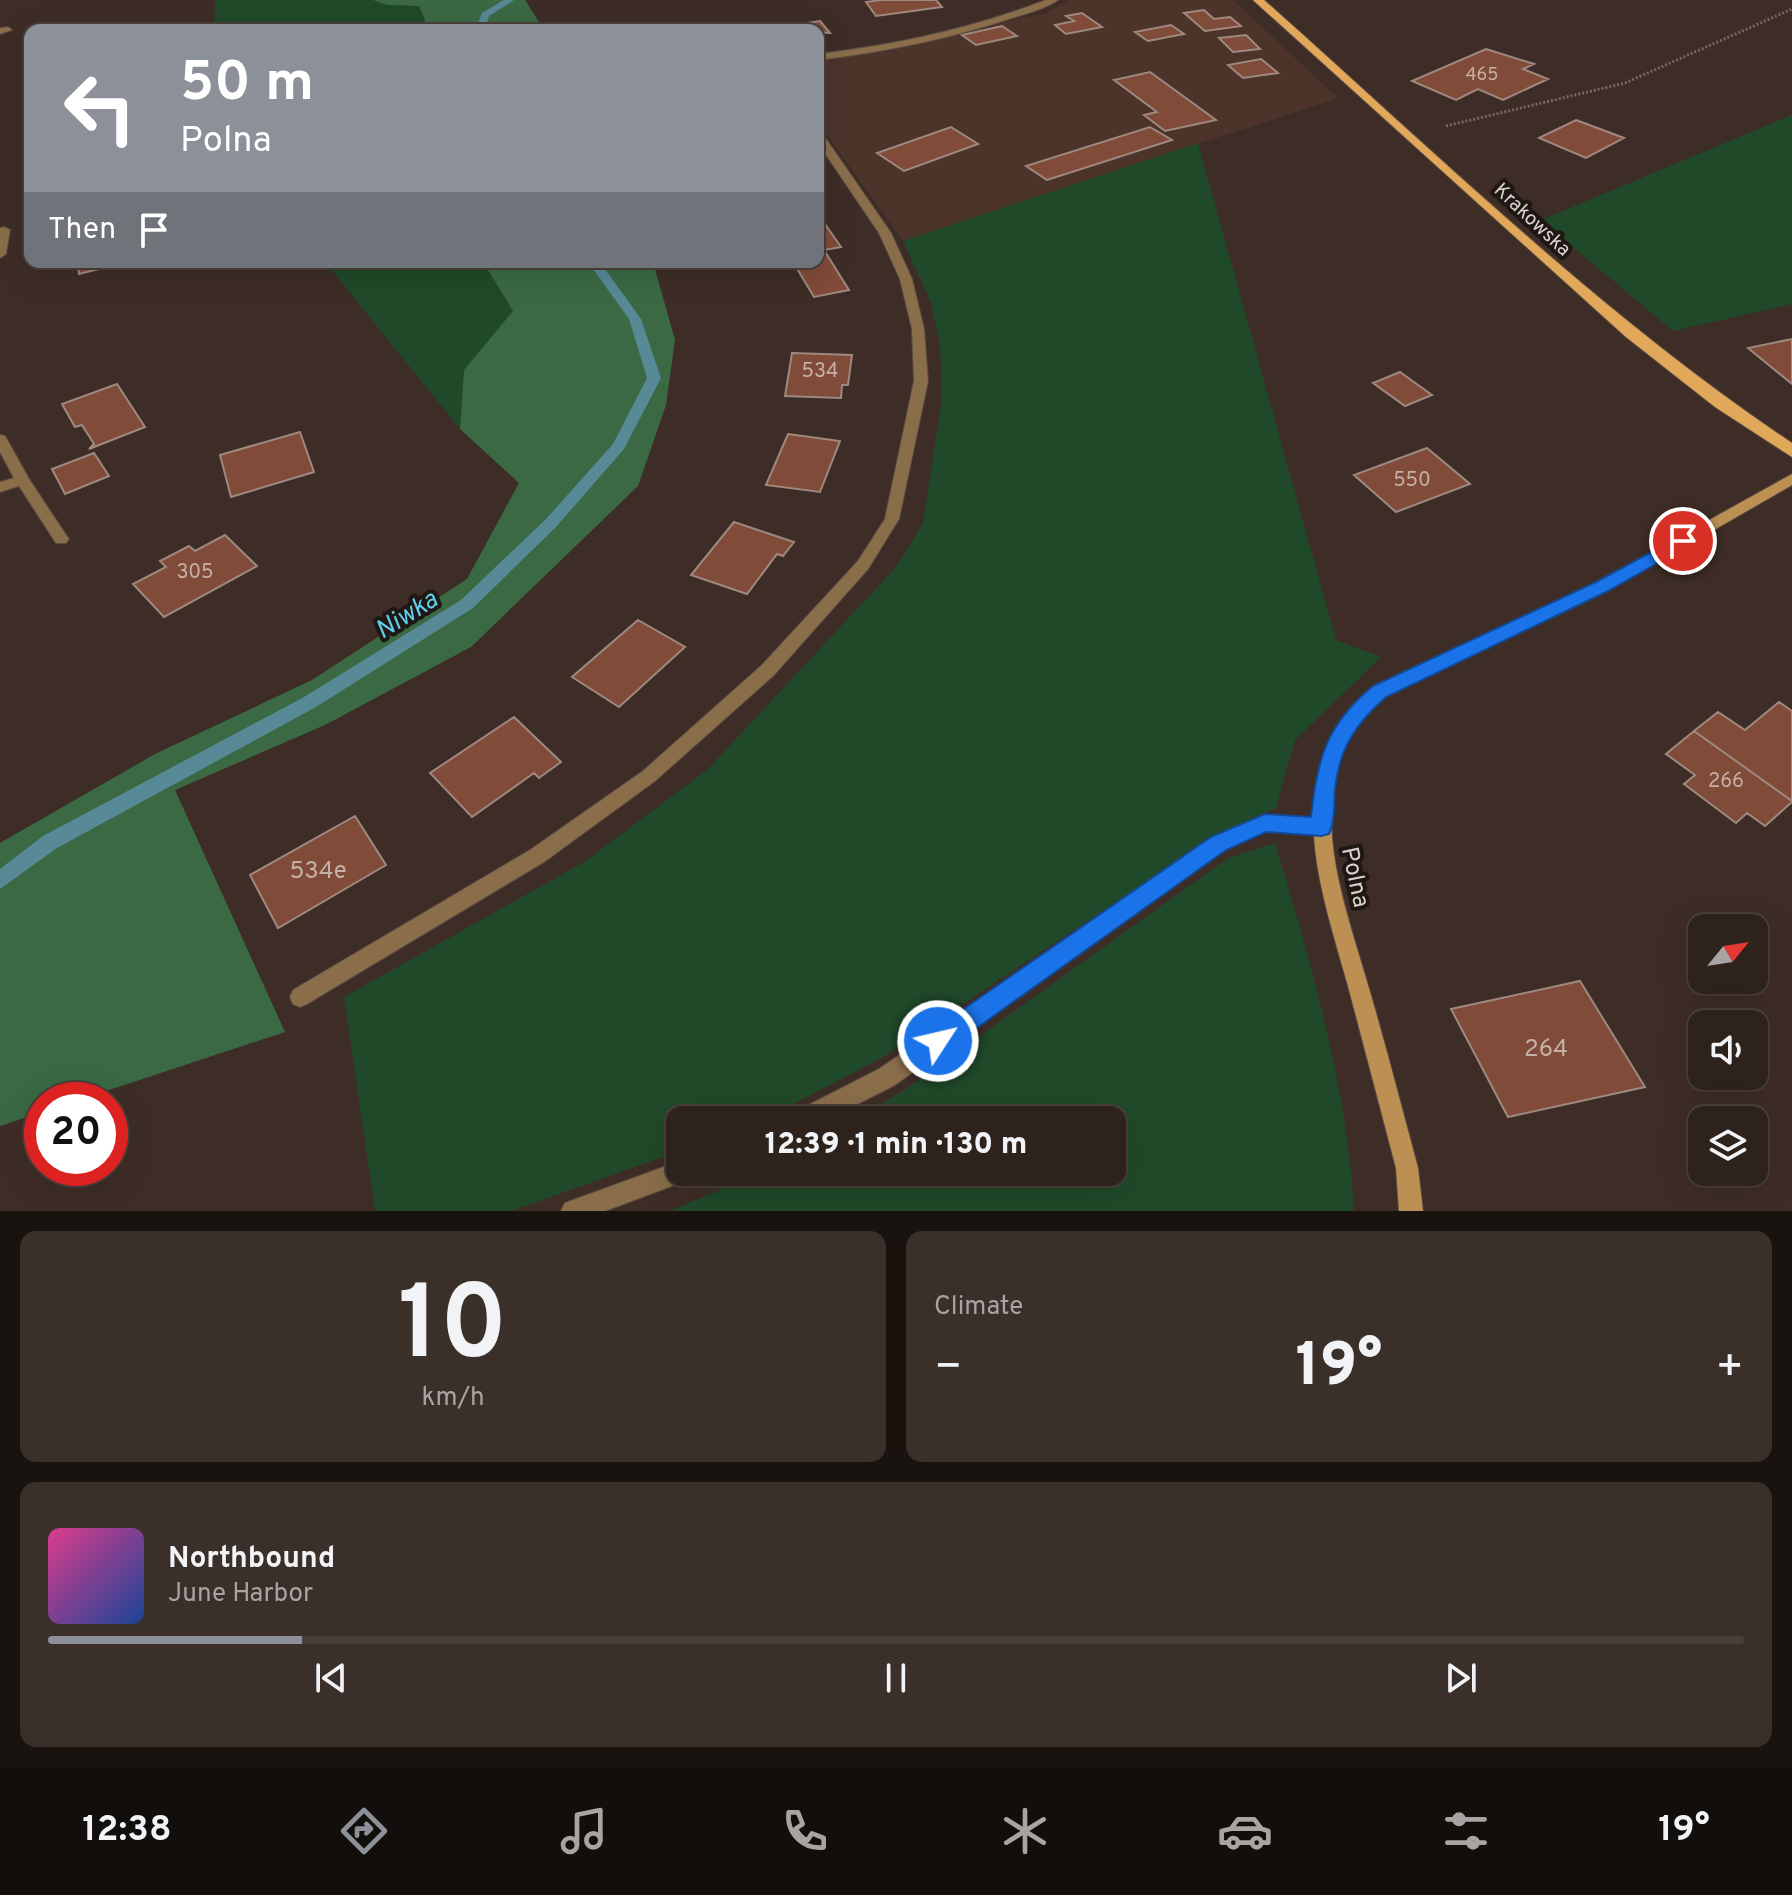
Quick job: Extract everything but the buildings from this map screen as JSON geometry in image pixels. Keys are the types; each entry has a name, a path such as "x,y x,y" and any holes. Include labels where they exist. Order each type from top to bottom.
{"main road":[{"name":"Krakowska","path":"1258,0 1632,334 1721,403 1792,451"}],"street":[{"name":"Polna","path":"1411,1211 1407,1168 1335,901 1321,827 1326,773 1338,739 1355,712 1379,691 1602,587 1792,479"}],"lane":[{"path":"824,56 888,45 1022,13 1054,0"},
{"path":"300,997 537,856 649,776 767,671 863,565 892,519 921,381 918,329 906,279 885,233 824,144"},
{"path":"0,254 4,230"},
{"path":"0,439 22,480 61,539"},
{"path":"0,487 22,480"},
{"path":"830,1106 887,1077 1218,843 1265,823 1321,827"},
{"path":"573,1211 666,1177"}],"path":[{"path":"1410,134 1625,83 1792,9"}],"shaded area":[{"path":"1069,0 1233,0 1338,98 903,241 824,131 824,60 1046,13"}],"green space":[{"path":"215,0 373,0 387,5 419,6 426,24 214,24"},
{"path":"373,0 525,0 540,24 426,24 419,6 387,5"},
{"path":"1792,115 1792,304 1673,331 1541,220"},
{"path":"1198,143 1336,640 1381,657 1295,740 1276,808 1220,833 880,1059 789,1106 666,1106 666,1156 511,1211 375,1211 344,997 584,862 708,769 896,567 923,523 942,399 940,344 931,303 903,241"},
{"path":"330,268 487,268 513,311 464,371 460,429"},
{"path":"487,268 655,268 675,340 666,405 638,486 471,647 325,725 175,790 285,1032 128,1084 24,1082 24,1118 0,1126 0,843 155,754 312,680 467,579 519,483 460,429 464,370 513,311"},
{"path":"1275,843 1314,979 1335,1071 1344,1117 1354,1211 670,1211 729,1186 1126,1186 1126,1106 878,1106 1228,858"}],"waterway":[{"name":"Niwka","path":"482,24 485,15 510,0"},
{"name":"Niwka","path":"0,880 50,842 310,702 467,604 551,523 619,446 654,378 635,319 598,268"}],"route":[{"path":"938,1041 1218,843 1265,823 1321,827 1326,773 1338,739 1355,712 1379,691 1602,587 1683,541"}]}
